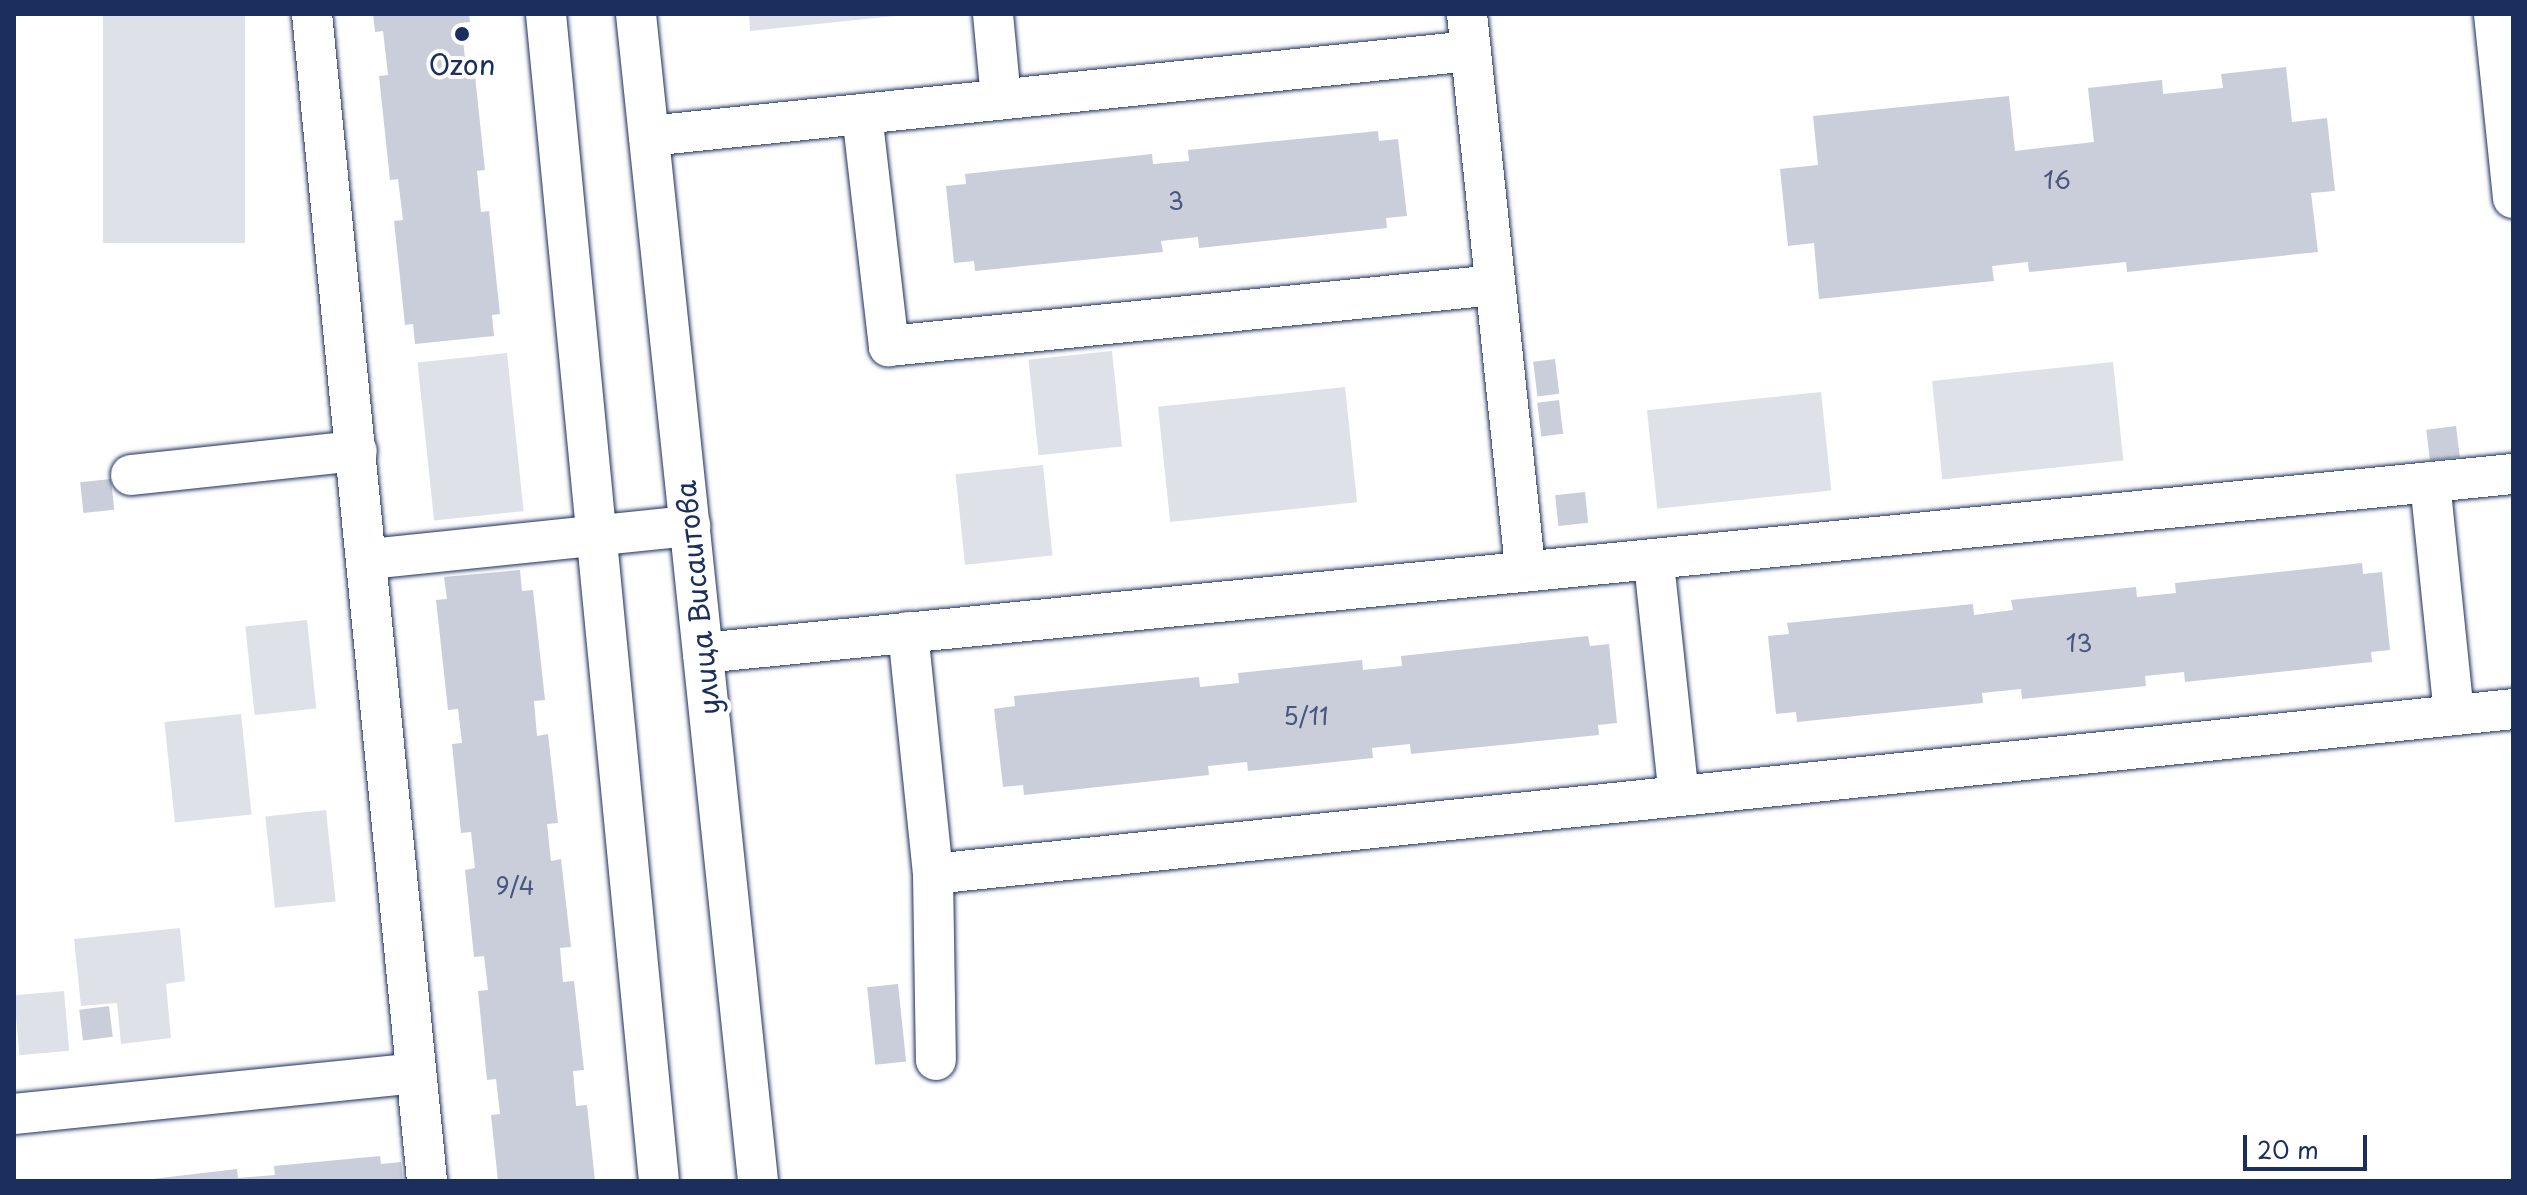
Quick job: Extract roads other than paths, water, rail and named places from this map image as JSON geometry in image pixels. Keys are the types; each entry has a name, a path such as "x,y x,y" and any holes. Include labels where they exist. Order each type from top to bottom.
{"street":[{"path":"312,14 369,559 371,647 427,1181"},
{"path":"546,14 598,510 594,536 659,1181"},
{"name":"улица Висаитова","path":"636,14 758,1181"},
{"path":"993,14 1001,99"},
{"path":"2494,14 2513,197"},
{"path":"649,136 1001,99 1468,32 1525,567"},
{"path":"862,114 889,346 1495,285"},
{"path":"131,475 357,451"},
{"path":"703,653 1525,567 1654,563 2513,474"},
{"path":"2430,482 2454,715"},
{"path":"369,559 690,526"},
{"path":"1654,563 1679,796"},
{"path":"908,632 933,874 936,1060"},
{"path":"933,874 2513,709"},
{"path":"14,1114 416,1073"}],"place":[{"name":"Ozon","path":"462,34"}]}
